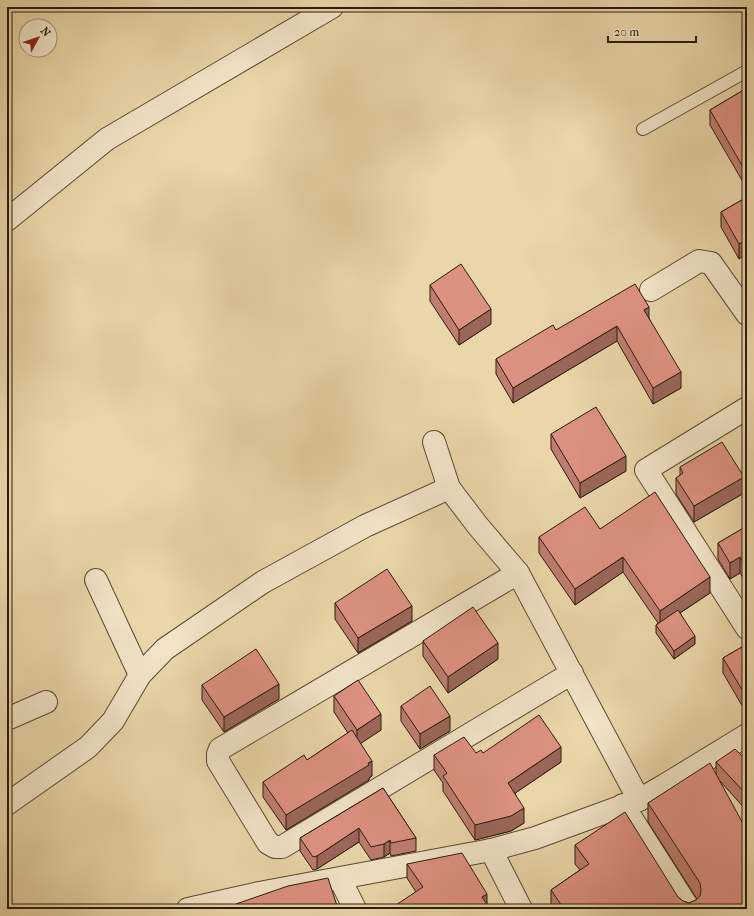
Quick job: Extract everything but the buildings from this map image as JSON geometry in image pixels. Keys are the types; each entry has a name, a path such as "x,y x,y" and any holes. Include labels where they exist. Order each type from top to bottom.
{"street":[{"path":"7,220 107,139 332,7"},
{"path":"651,290 698,261 711,264 747,314"},
{"path":"747,408 646,470 747,628"},
{"path":"434,442 449,488 478,526 518,573 572,673 631,802 688,909"},
{"path":"7,804 88,747 113,721 140,675 165,649 263,582 366,526 449,488"},
{"path":"518,573 220,749 218,761 268,843 274,847 282,847 572,673"},
{"path":"96,580 140,675"},
{"path":"7,719 46,702"},
{"path":"188,909 214,906 259,893 491,850 535,838 631,802 743,746"},
{"path":"491,850 521,909"},
{"path":"340,879 355,909"}],"lane":[{"path":"643,129 747,71"}]}
